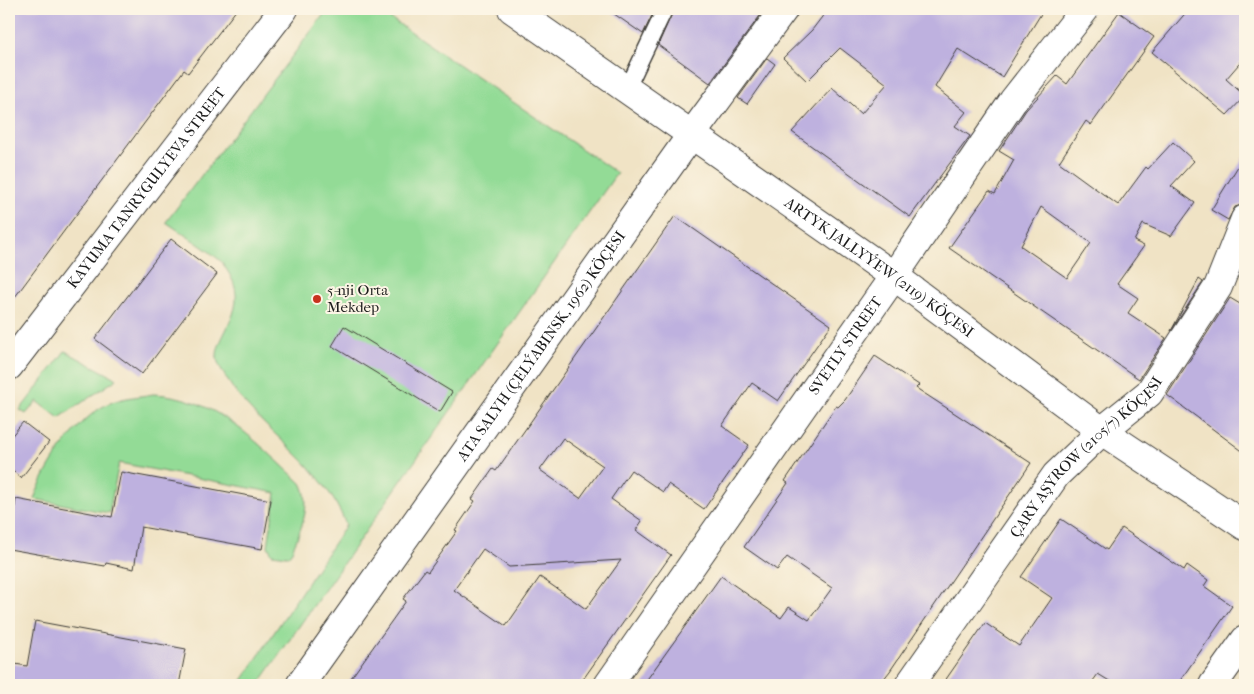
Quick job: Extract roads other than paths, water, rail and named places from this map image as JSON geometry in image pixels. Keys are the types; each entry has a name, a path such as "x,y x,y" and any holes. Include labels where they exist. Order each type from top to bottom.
{"street":[{"name":"KAYUMA TANRYGULYEVA STREET","path":"9,366 284,9"},
{"name":"ARTYK JALLYÝEW (2119) KÖÇESI","path":"512,9 894,276 1102,431 1245,526"},
{"name":"ATA SALYH (ÇELÝABINSK, 1962) KÖÇESI","path":"300,685 692,134 784,9"},
{"name":"SVETLY STREET","path":"608,685 894,276 1013,101 1085,9"},
{"name":"ÇARY AŞYROW (2105/7) KÖÇESI","path":"909,685 1056,475 1102,431 1149,393 1218,288 1245,219"},
{"path":"1213,685 1245,640"}],"lane":[{"path":"627,89 665,9"}],"place":[{"name":"5-nji Orta Mekdep","path":"317,299"}]}
